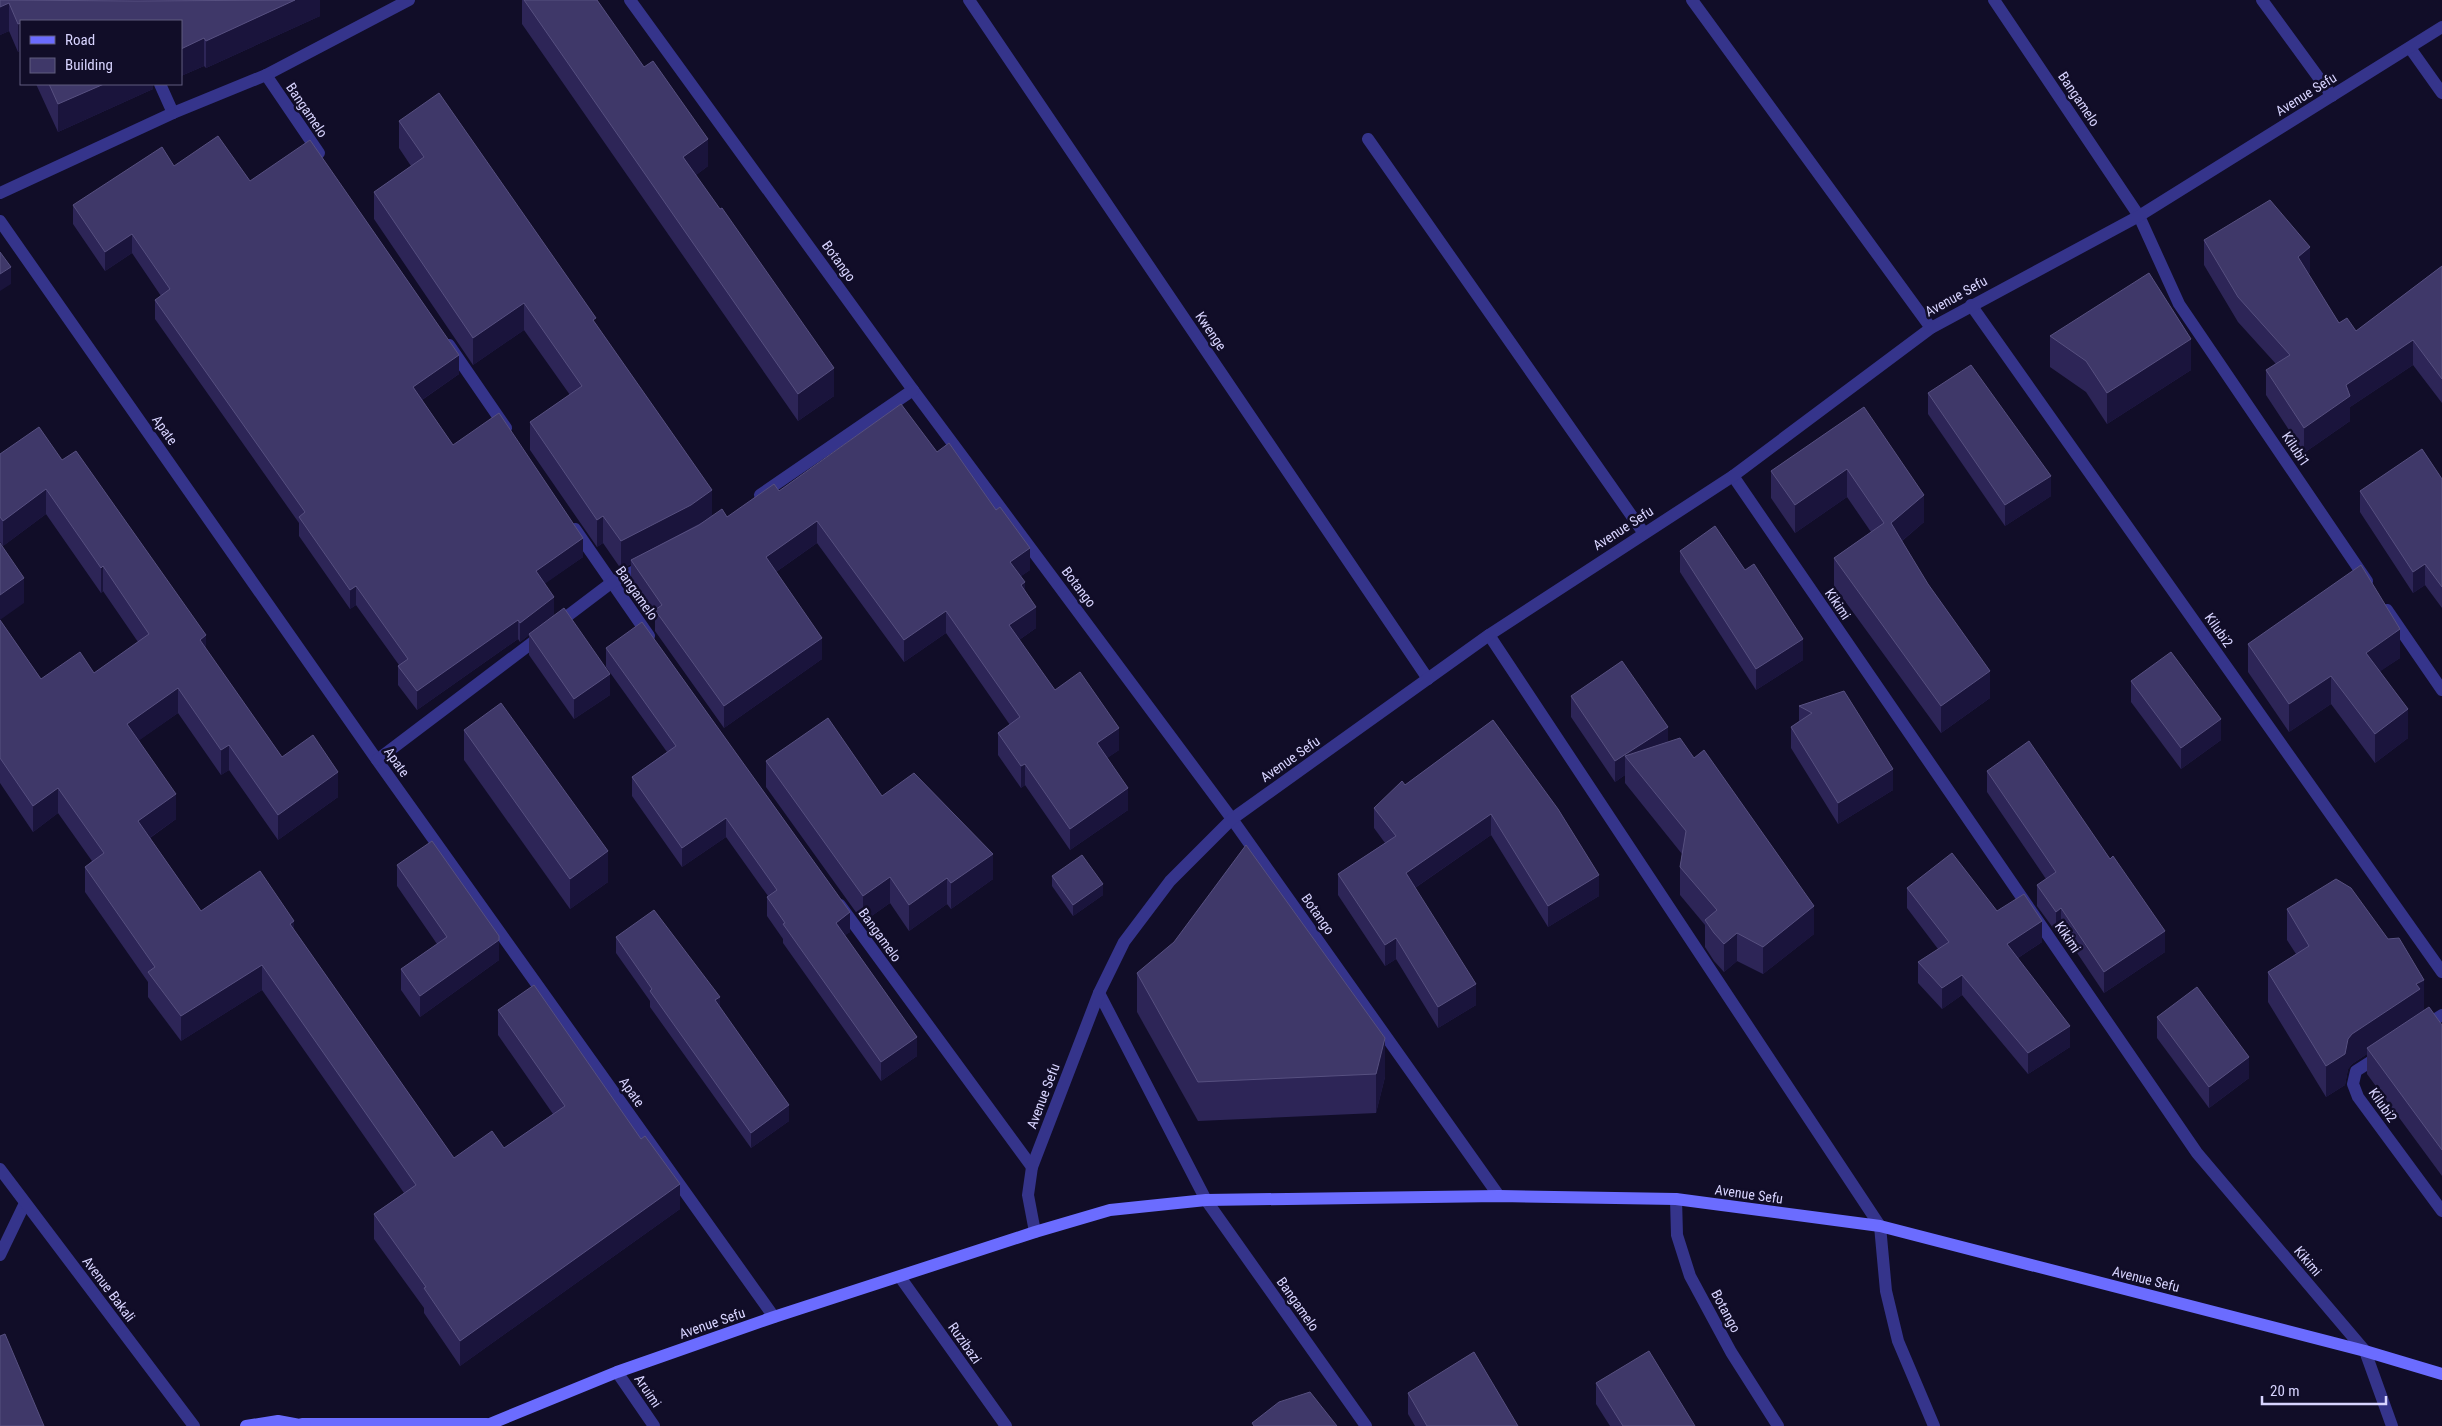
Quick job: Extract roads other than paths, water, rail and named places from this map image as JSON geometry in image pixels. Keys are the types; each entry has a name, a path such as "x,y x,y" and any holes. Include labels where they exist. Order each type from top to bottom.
{"main road":[{"name":"Avenue Sefu","path":"246,1426 278,1420 304,1425 486,1425 617,1372 774,1317 1036,1232 1110,1210 1206,1200 1499,1196 1676,1199 1880,1226 2365,1350 2442,1374"}],"street":[{"path":"0,193 173,113 266,75 409,0"},
{"name":"Botango","path":"630,0 913,390 1232,819 1499,1196"},
{"name":"Kwenge","path":"969,0 1428,679"},
{"path":"1692,0 1931,328"},
{"name":"Bangamelo","path":"1994,0 2139,216"},
{"path":"2262,0 2332,96"},
{"name":"Avenue Sefu","path":"1036,1232 1028,1194 1032,1167 1099,992 1124,942 1170,881 1232,819 1489,635 1643,532 1732,476 1931,328 1971,304 2139,216 2442,27"},
{"path":"2410,48 2442,92"},
{"name":"Bangamelo","path":"266,75 327,165"},
{"path":"160,85 173,113"},
{"path":"1368,139 1643,532"},
{"name":"Kilubi1","path":"2139,216 2179,304 2442,690"},
{"name":"Apate","path":"0,221 378,760 774,1317"},
{"name":"Kilubi2","path":"1971,304 2442,972"},
{"path":"444,337 511,436"},
{"path":"752,500 913,390"},
{"name":"Kikimi","path":"1732,476 2197,1153 2365,1350"},
{"name":"Bangamelo","path":"567,518 657,648"},
{"path":"378,760 612,583 662,557"},
{"path":"1489,635 1880,1226 1886,1291 1898,1341 1934,1426"},
{"name":"Bangamelo","path":"834,897 1032,1167"},
{"name":"Bangamelo","path":"1099,992 1206,1200 1366,1426"},
{"path":"2411,1035 2442,1015"},
{"name":"Kilubi2","path":"2395,1046 2356,1071 2353,1084 2358,1097 2442,1211"},
{"name":"Avenue Bakali","path":"0,1169 194,1426"},
{"name":"Botango","path":"1676,1199 1677,1235 1690,1276 1731,1352 1778,1426"},
{"path":"0,1255 25,1203"},
{"name":"Ruzibazi","path":"900,1277 1006,1426"},
{"path":"2365,1350 2392,1426"},
{"name":"Aruimi","path":"617,1372 654,1426"}]}
